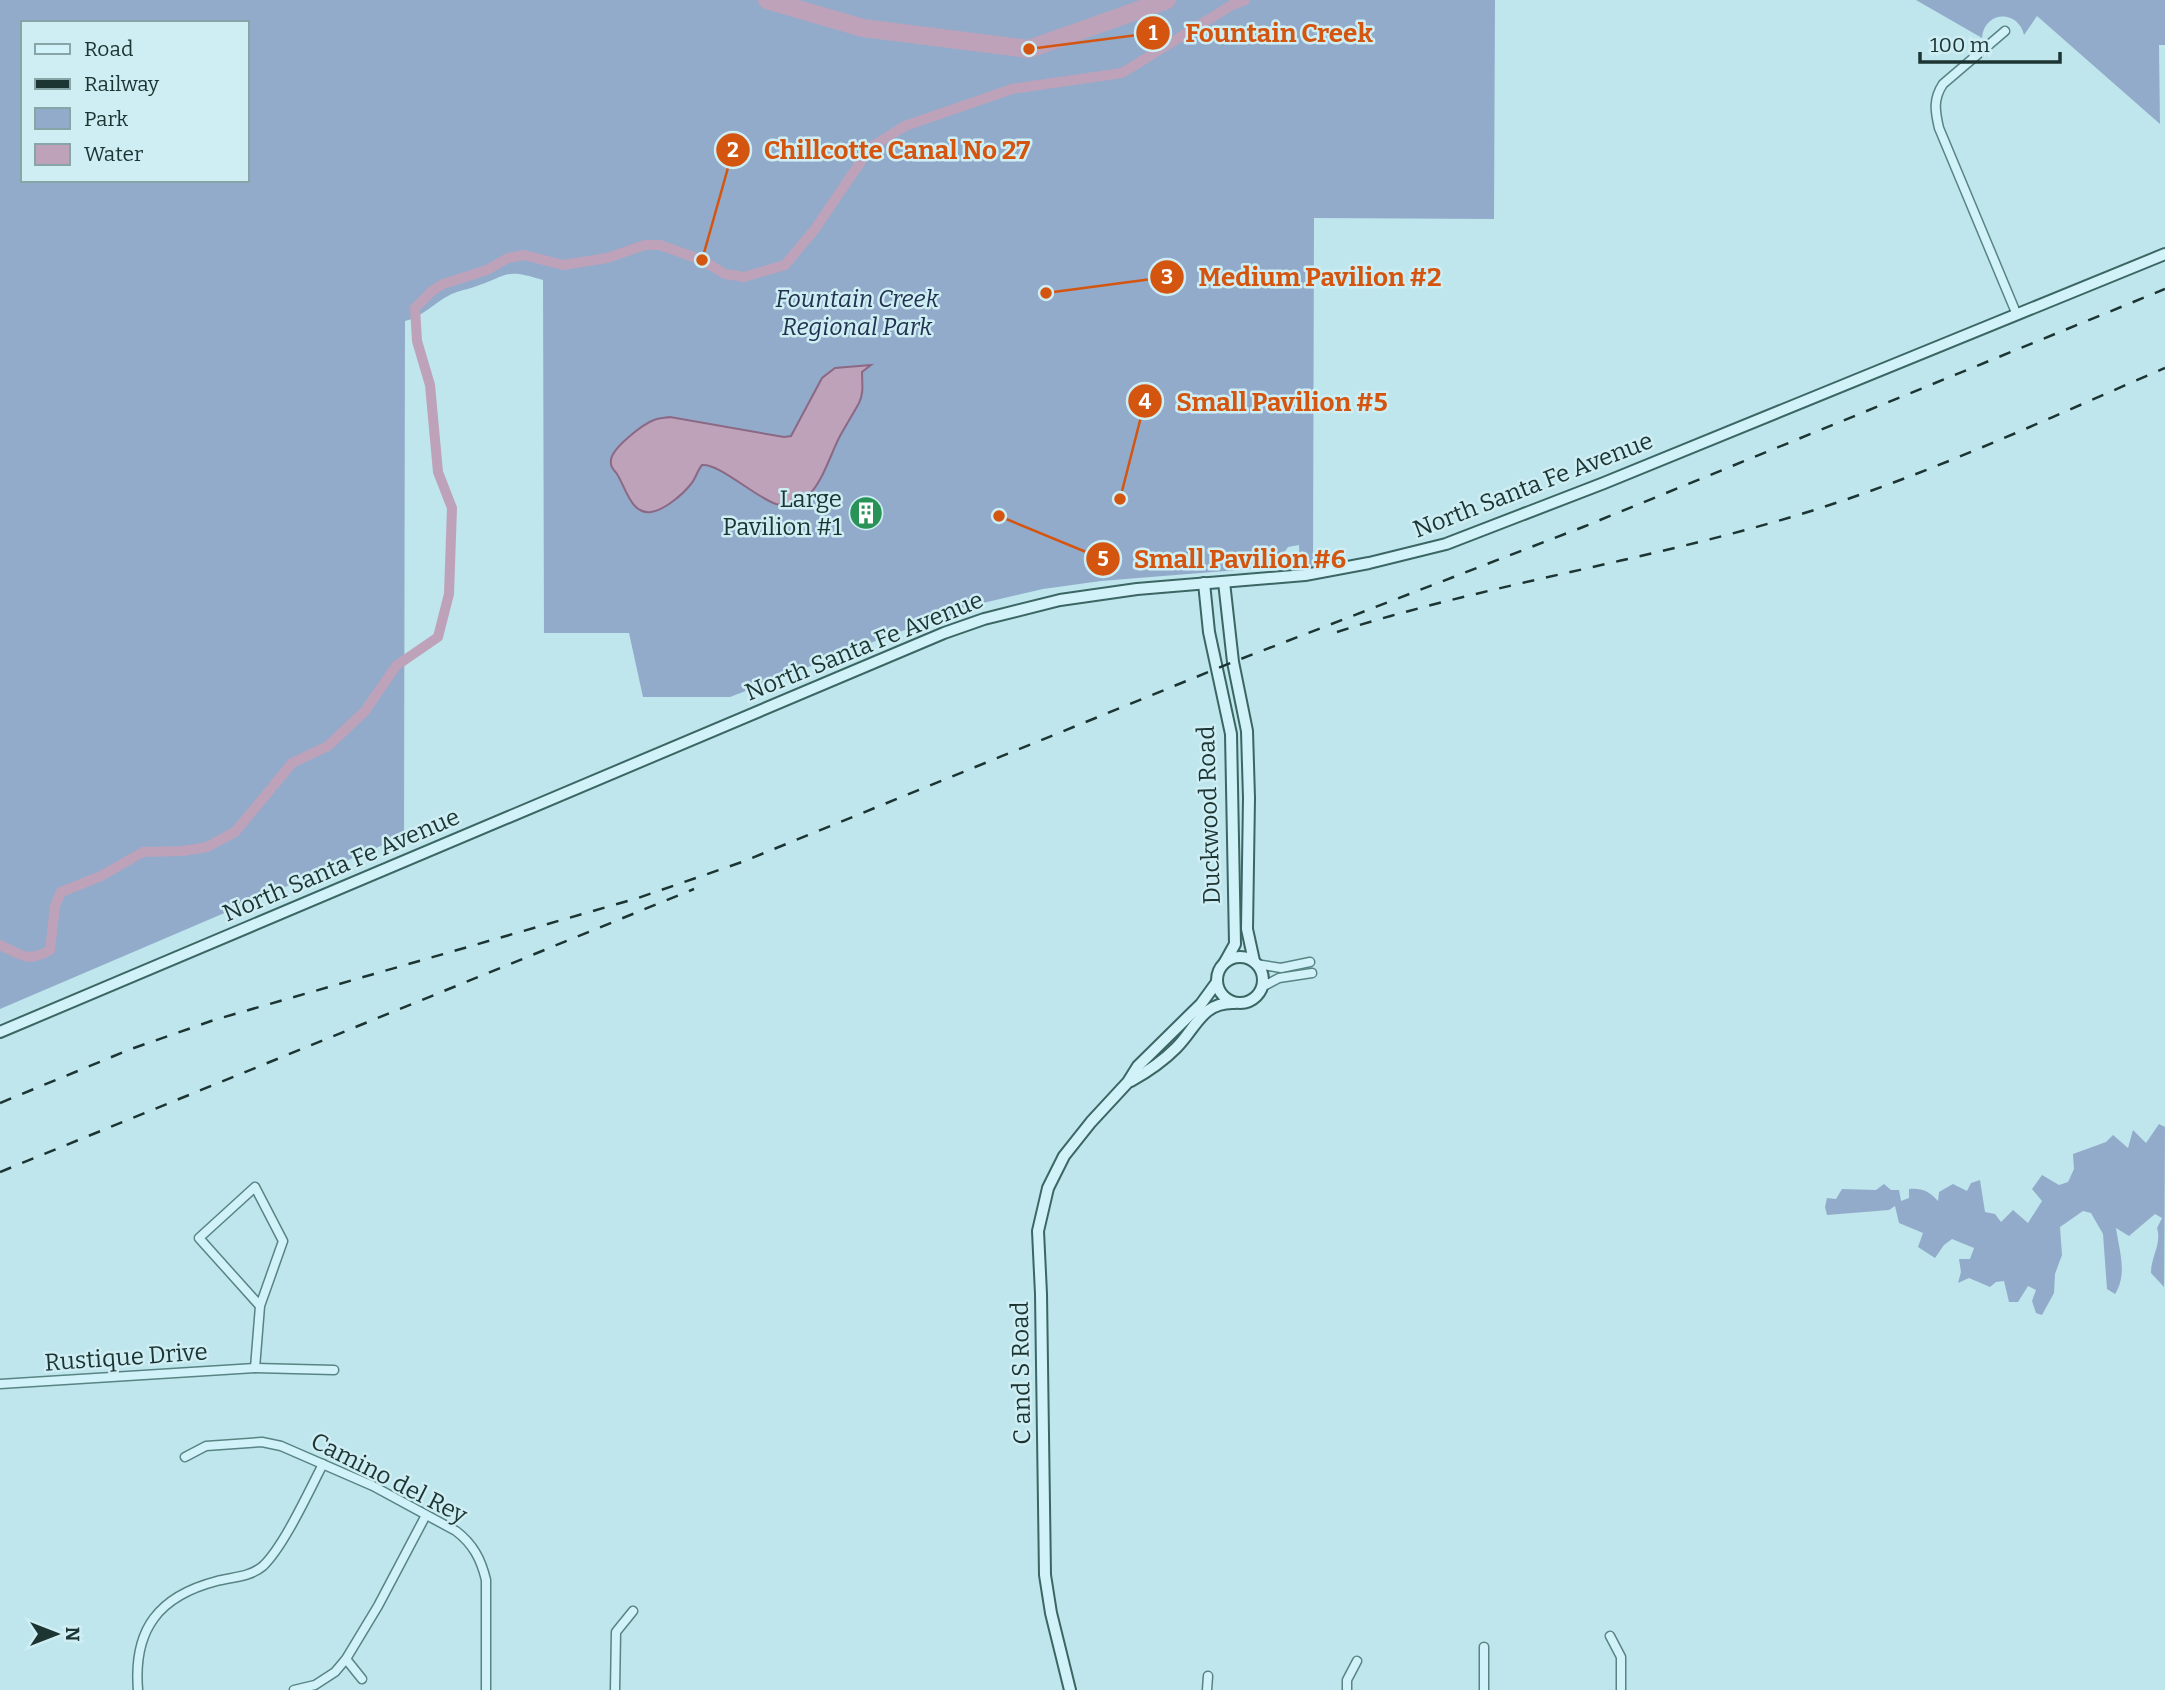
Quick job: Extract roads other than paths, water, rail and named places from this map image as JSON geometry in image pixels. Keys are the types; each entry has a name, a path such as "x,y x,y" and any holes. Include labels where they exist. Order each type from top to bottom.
{"main road":[{"name":"North Santa Fe Avenue","path":"0,1032 944,633 984,619 1060,600 1137,589 1306,575 1446,544 1604,483 2165,254"},
{"name":"Duckwood Road","path":"1224,582 1233,662 1247,731 1247,929 1255,963"},
{"name":"Duckwood Road","path":"1204,583 1209,632 1231,734 1235,944 1225,962"},
{"path":"1239,957 1255,963 1262,974 1262,987 1257,996 1250,1001 1235,1003 1222,995 1216,982 1217,974 1225,962 1239,957"},
{"name":"C and S Road","path":"1070,1690 1051,1613 1045,1575 1038,1231 1048,1188 1064,1156 1128,1082 1138,1066 1201,1004 1216,982"},
{"name":"C and S Road","path":"1128,1082 1147,1072 1175,1049 1206,1010 1224,1003 1235,1003"}],"street":[{"path":"2005,31 1943,84 1935,101 1939,128 2017,315"},
{"path":"1255,963 1281,968 1310,962"},
{"path":"1262,987 1279,978 1312,973"},
{"path":"255,1368 260,1306 283,1241 256,1187 200,1238 260,1306"},
{"name":"Rustique Drive","path":"0,1384 255,1368 334,1370"},
{"name":"Camino del Rey","path":"185,1457 206,1446 262,1442 281,1446 373,1486 466,1538 482,1563 486,1580 486,1690"},
{"path":"138,1690 139,1655 152,1619 164,1605 188,1590 247,1575 261,1568 305,1500 323,1464"},
{"path":"294,1690 315,1685 335,1672 346,1659 426,1516"},
{"path":"615,1690 616,1632 633,1611"},
{"path":"1610,1636 1621,1657 1621,1690"},
{"path":"1484,1647 1484,1690"},
{"path":"346,1659 362,1679"},
{"path":"1347,1690 1347,1680 1356,1661"},
{"path":"1207,1690 1208,1676"}],"water":[{"path":"871,365 862,372 861,399 822,476 813,491 797,504 776,504 718,469 702,465 691,484 673,501 656,511 644,512 630,499 611,466 613,455 622,443 643,426 660,418 670,417 791,436 822,378 835,368"}],"waterway":[{"path":"767,0 863,28 1029,49 1167,0"},
{"path":"274,785 292,763 328,746 365,711 396,666 438,637 449,594 452,508 438,472 430,385 417,341 415,308 432,291 443,284 487,270 508,258 524,255 563,265 607,258 645,245 660,245 702,260 725,274 744,277 785,265 815,229 870,148 905,126 1012,89 1122,73 1232,5 1245,0"},
{"path":"0,945 30,957 50,950 55,906 61,892 101,876 143,852 183,851 207,847 235,832 270,790"}],"railway":[{"path":"0,1103 131,1049 214,1020 638,898 742,862 1233,662 1583,527 2165,289"},
{"path":"1337,632 1451,600 1683,546 1798,515 1938,466 2165,368"},
{"path":"0,1172 694,889"}],"place":[{"name":"Fountain Creek","path":"1029,49"},
{"name":"Chillcotte Canal No 27","path":"702,260"},
{"name":"Medium Pavilion #2","path":"1046,293"},
{"name":"Small Pavilion #5","path":"1120,499"},
{"name":"Large Pavilion #1","path":"866,513"},
{"name":"Small Pavilion #6","path":"999,516"}],"park label":[{"name":"Fountain Creek Regional Park","path":"857,313"}]}
